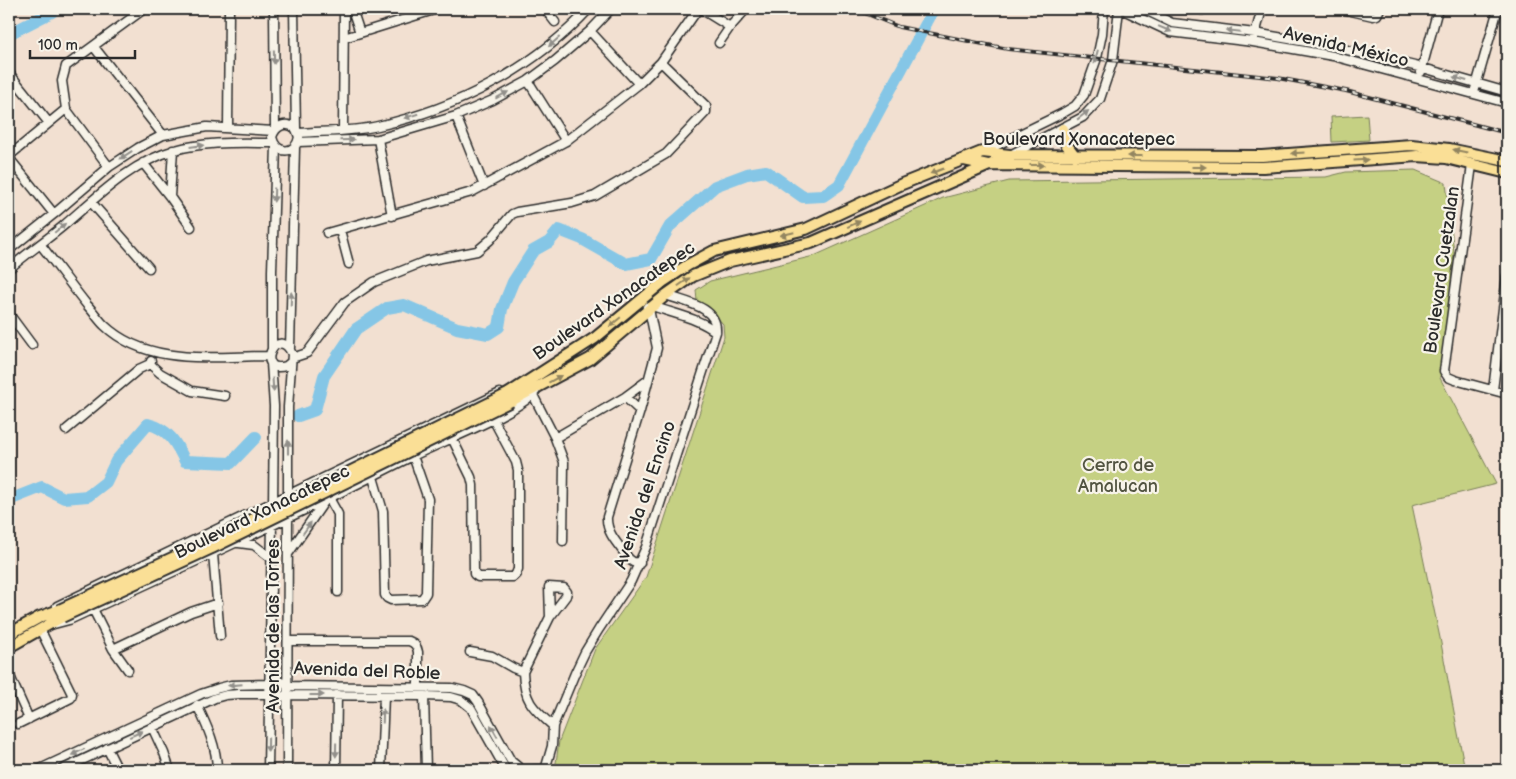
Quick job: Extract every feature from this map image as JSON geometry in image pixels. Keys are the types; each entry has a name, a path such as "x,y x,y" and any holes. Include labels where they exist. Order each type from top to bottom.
{"main road":[{"path":"1063,129 1066,144 1075,156"},
{"name":"Boulevard Xonacatepec","path":"510,398 529,380 595,338 664,281 714,251 806,229 902,184 982,152 1010,155 1075,156 1262,156 1411,145 1440,147 1507,161"},
{"path":"964,160 988,165 1010,155"},
{"name":"Boulevard Xonacatepec","path":"9,647 44,627 60,614 209,541 510,398 534,392 590,360 651,307 693,276 730,261 811,243 988,165 1263,167 1417,156 1446,158 1507,173"},
{"name":"Boulevard Xonacatepec","path":"9,634 40,617 60,614"}],"street":[{"path":"109,167 66,109 62,81 66,66 144,9"},
{"path":"228,128 229,9"},
{"path":"274,9 275,130"},
{"path":"292,360 290,348 297,144 294,9"},
{"path":"343,130 344,9"},
{"path":"352,9 360,33"},
{"path":"344,38 437,9"},
{"path":"545,9 555,22"},
{"path":"275,145 272,137 280,125 291,125 297,131 343,130 392,122 437,109 492,85 521,68 549,47 589,9"},
{"path":"9,269 117,180 143,163 173,150 212,144 275,145 286,151 297,144 378,139 456,116 493,100 528,81 590,31 610,9"},
{"path":"327,233 472,192 566,141 639,84 661,62 700,9 730,27"},
{"path":"719,43 746,9"},
{"path":"982,152 1075,106 1084,95 1097,58 1102,34 1104,9"},
{"name":"Avenida México","path":"1143,9 1172,23 1255,33 1335,47 1422,68 1507,92"},
{"path":"1253,42 1262,9"},
{"path":"1342,9 1377,16 1380,9"},
{"path":"1419,79 1438,9"},
{"path":"1474,94 1498,9"},
{"path":"1010,155 1083,117 1100,99 1113,60 1124,10"},
{"name":"Avenida México","path":"1124,10 1170,32 1253,42 1333,56 1507,103"},
{"path":"590,31 639,84"},
{"path":"94,47 163,135"},
{"path":"271,356 276,366 281,367 307,353 345,302 374,282 426,261 477,251 490,240 512,214 572,203 595,196 666,154 706,112 706,106 661,62"},
{"path":"9,73 49,123"},
{"path":"528,81 566,141"},
{"path":"54,214 9,157 66,109"},
{"path":"456,116 484,186"},
{"path":"9,250 109,167 138,148 163,135 207,127 275,130"},
{"path":"378,139 392,216"},
{"name":"Avenida de las Torres","path":"268,770 273,502 274,406 271,356 275,145"},
{"path":"170,197 173,150"},
{"path":"143,163 191,227"},
{"name":"Boulevard Cuetzalan","path":"1472,165 1444,371 1448,378 1507,394"},
{"path":"91,202 149,268"},
{"path":"37,227 43,235 40,244"},
{"path":"340,230 349,264"},
{"path":"26,236 30,244 40,244"},
{"path":"40,244 104,325 120,337 152,351 194,357 271,356 281,344 290,348"},
{"path":"1493,390 1507,276"},
{"path":"666,295 697,305 713,317 716,324 716,332"},
{"path":"640,301 651,307 697,322 716,332"},
{"path":"640,563 629,559 610,532 607,525 607,517 640,411 657,348 651,307"},
{"path":"9,314 32,345"},
{"name":"Avenida del Encino","path":"545,770 552,746 553,726 585,652 631,581 640,563 716,332"},
{"path":"150,364 152,351"},
{"name":"Avenida de las Torres","path":"288,770 288,407 292,360"},
{"path":"150,364 160,373 192,390 225,396"},
{"path":"66,430 139,369 150,364"},
{"name":"Boulevard Xonacatepec","path":"40,617 53,607 288,496 517,384 529,380"},
{"path":"555,438 625,397 648,380"},
{"path":"534,392 564,462 563,541"},
{"name":"Boulevard Xonacatepec","path":"44,627 69,620 237,543 431,447 493,419 534,392"},
{"path":"625,397 640,411"},
{"path":"274,406 288,407"},
{"path":"452,438 473,485 474,574 483,578 513,576 518,569 518,470 516,462 493,419"},
{"path":"423,430 431,447"},
{"path":"373,476 383,511 384,591 387,598 418,600 425,597 426,593 428,499 413,456"},
{"path":"307,486 303,494 304,500 310,504 317,504"},
{"path":"288,554 327,499 338,514 338,592"},
{"path":"248,514 256,516 259,521 259,528 256,533"},
{"path":"237,543 254,545 272,558"},
{"path":"213,554 220,636"},
{"path":"550,617 550,587 564,588 567,592 566,596 550,617 523,672 524,685 530,704 553,726"},
{"path":"113,649 191,612 218,603"},
{"path":"93,609 113,649 128,670"},
{"path":"18,724 71,698 72,694 44,627"},
{"path":"288,641 409,641 417,647 418,686"},
{"path":"470,652 492,656 523,672"},
{"path":"9,674 29,718"},
{"name":"Avenida del Roble","path":"38,770 201,694 231,685 279,682 288,686 418,686 452,688 464,691 473,695 511,761 522,770"},
{"name":"Avenida del Roble","path":"61,770 197,705 226,695 269,694 279,697 288,695 424,696 451,697 461,700 471,708 506,770"},
{"path":"336,770 337,695"},
{"path":"381,770 384,696"},
{"path":"424,696 426,770"},
{"path":"197,705 214,745 217,770"},
{"path":"152,727 170,770"},
{"path":"107,748 118,770"},
{"path":"534,770 540,770"}],"green space":[{"path":"1367,115 1369,140 1332,142 1331,117"},
{"name":"Cerro de Amalucan","path":"1415,170 1446,183 1454,253 1440,378 1496,484 1412,505 1465,770 555,770 559,741 595,649 646,577 724,337 723,324 709,308 697,301 696,290 710,281 814,256 943,198 1009,181 1326,177 1346,172"}],"waterway":[{"path":"9,34 52,12 53,9"},
{"path":"298,416 315,410 324,376 356,329 387,308 404,305 457,328 488,334 499,327 502,309 513,282 533,251 549,242 559,230 582,239 626,264 651,259 670,226 715,186 747,174 766,171 803,197 823,196 839,185 934,9"},
{"path":"9,500 42,487 64,498 88,496 106,482 116,461 148,424 167,433 185,461 231,463 256,437"}],"railway":[{"path":"855,9 899,27 1008,49 1278,78 1346,91 1507,133"}]}
